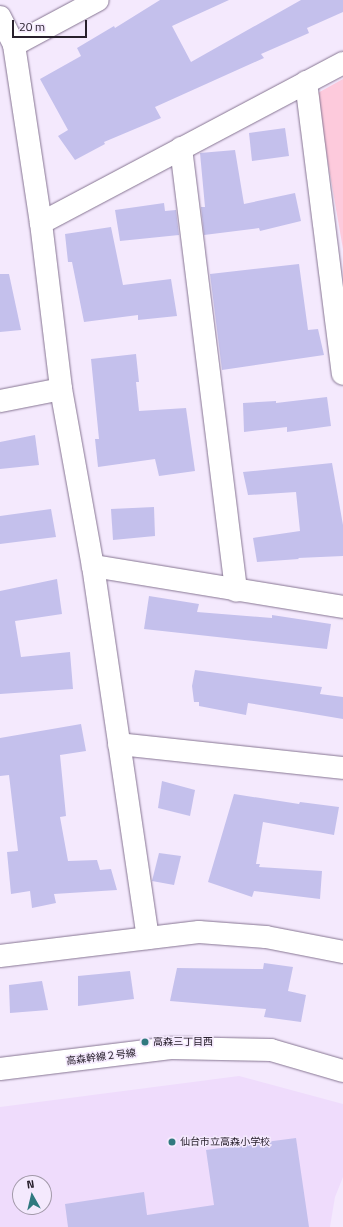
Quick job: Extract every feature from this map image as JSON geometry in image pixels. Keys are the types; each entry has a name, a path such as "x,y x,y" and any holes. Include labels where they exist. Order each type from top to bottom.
{"street":[{"path":"14,45 98,0"},
{"path":"0,17 14,45 41,224 61,389 93,566 148,938"},
{"path":"41,224 181,148 343,63"},
{"path":"306,82 343,374"},
{"path":"181,148 236,591"},
{"path":"0,401 61,389"},
{"path":"93,566 236,591 343,607"},
{"path":"119,744 343,768"},
{"path":"0,956 148,938 207,933 266,937 343,952"},
{"name":"高森幹線２号線","path":"0,1069 171,1048 271,1050 343,1071"}],"shaded area":[{"path":"343,79 343,249 316,94"},
{"name":"仙台市立高森小学校","path":"239,1076 343,1104 343,1177 335,1197 330,1227 0,1227 0,1107"}],"building":[{"path":"160,0 229,0 172,26 191,62 301,0 343,0 343,12 307,28 309,33 261,54 264,58 155,107 161,118 104,142 105,144 75,160 58,136 68,130 40,79 81,56 77,48 114,26 115,28"},
{"path":"285,128 289,156 252,161 249,133"},
{"path":"235,150 244,204 295,193 301,221 260,231 259,228 204,235 201,207 205,207 200,153"},
{"path":"164,203 165,211 176,210 179,235 120,241 115,210"},
{"path":"111,227 123,285 171,279 177,316 138,320 138,315 84,322 72,262 68,262 65,234"},
{"path":"299,264 308,330 318,329 324,355 222,370 210,274"},
{"path":"0,274 9,274 21,330 0,332"},
{"path":"136,354 139,382 136,382 139,411 186,408 195,471 159,476 155,459 98,467 95,439 99,439 91,359"},
{"path":"327,397 331,426 287,432 287,427 244,432 243,403 276,401 276,403"},
{"path":"35,435 39,465 0,469 0,442"},
{"path":"332,463 343,525 343,556 257,562 253,538 300,531 296,492 248,495 243,472"},
{"path":"154,507 155,536 113,540 111,509"},
{"path":"51,509 56,537 0,544 0,516"},
{"path":"57,579 62,614 15,621 21,657 70,652 73,689 0,694 0,591"},
{"path":"149,596 199,604 197,612 272,618 272,615 331,624 327,649 144,629"},
{"path":"195,670 322,687 320,694 343,697 343,719 248,703 246,715 199,706 199,702 194,702 192,686"},
{"path":"81,724 86,751 60,755 66,816 60,817 68,861 97,860 100,870 111,869 117,890 54,894 56,903 32,908 30,891 11,894 7,852 18,851 9,775 0,776 0,738"},
{"path":"162,781 195,790 190,816 158,808"},
{"path":"234,794 299,804 300,802 339,807 334,835 263,822 256,864 260,864 259,867 322,871 320,899 254,891 252,897 208,882"},
{"path":"159,853 181,856 174,885 152,881"},
{"path":"264,963 293,967 288,991 306,995 301,1022 264,1017 266,1009 170,1001 177,968 263,969"},
{"path":"130,971 134,999 78,1006 78,976"},
{"path":"42,981 48,1010 10,1013 9,985"},
{"path":"296,1138 309,1227 68,1227 65,1204 144,1192 147,1215 214,1205 206,1150"}],"place":[{"name":"高森三丁目西","path":"145,1042"},
{"name":"仙台市立高森小学校","path":"172,1142"}]}
